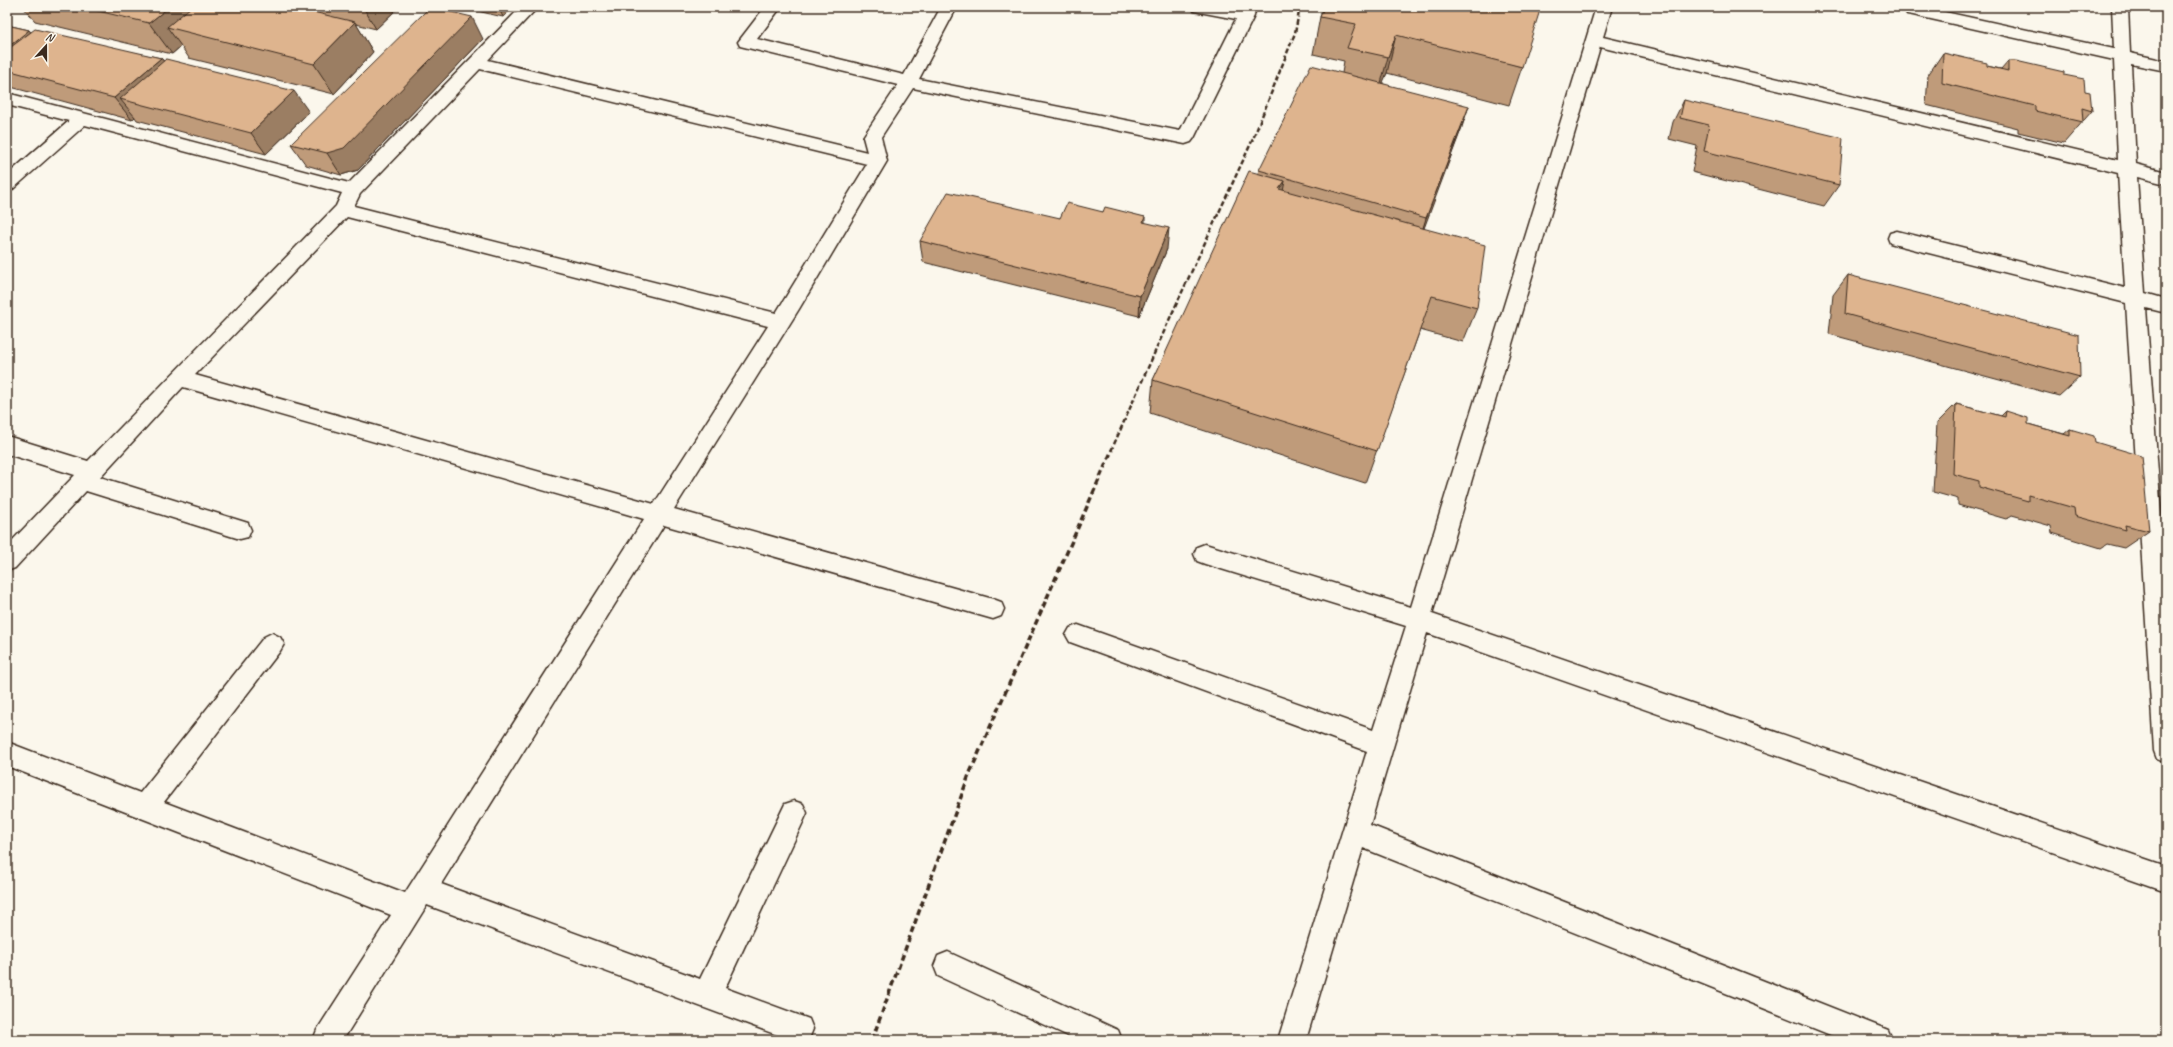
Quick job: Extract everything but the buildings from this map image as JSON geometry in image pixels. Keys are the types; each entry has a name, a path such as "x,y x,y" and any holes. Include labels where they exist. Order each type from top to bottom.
{"street":[{"path":"7,561 179,378 343,210 353,190 478,63 530,7"},
{"path":"773,7 746,42 909,82 1185,138 1247,11 1200,7"},
{"path":"327,1040 780,322 878,161 872,137 909,82 949,7"},
{"path":"1292,1040 1604,7"},
{"path":"2120,7 2128,169 2166,751"},
{"path":"1913,10 2166,66"},
{"path":"1594,40 2166,178"},
{"path":"478,63 878,161"},
{"path":"7,99 353,190"},
{"path":"7,185 82,119"},
{"path":"343,210 780,322"},
{"path":"1897,238 2166,306"},
{"path":"179,378 993,609"},
{"path":"7,445 87,476 240,530"},
{"path":"1205,554 1420,620 2166,879"},
{"path":"1078,635 1382,745"},
{"path":"145,807 272,644"},
{"path":"7,754 145,807 416,899 707,995 799,1029"},
{"path":"707,995 794,813"},
{"path":"1356,832 1878,1040"},
{"path":"948,966 1108,1040"}],"railway":[{"path":"1111,451 1170,318 1253,139 1295,33 1300,7"},
{"path":"872,1040 969,775 1112,450"}]}
